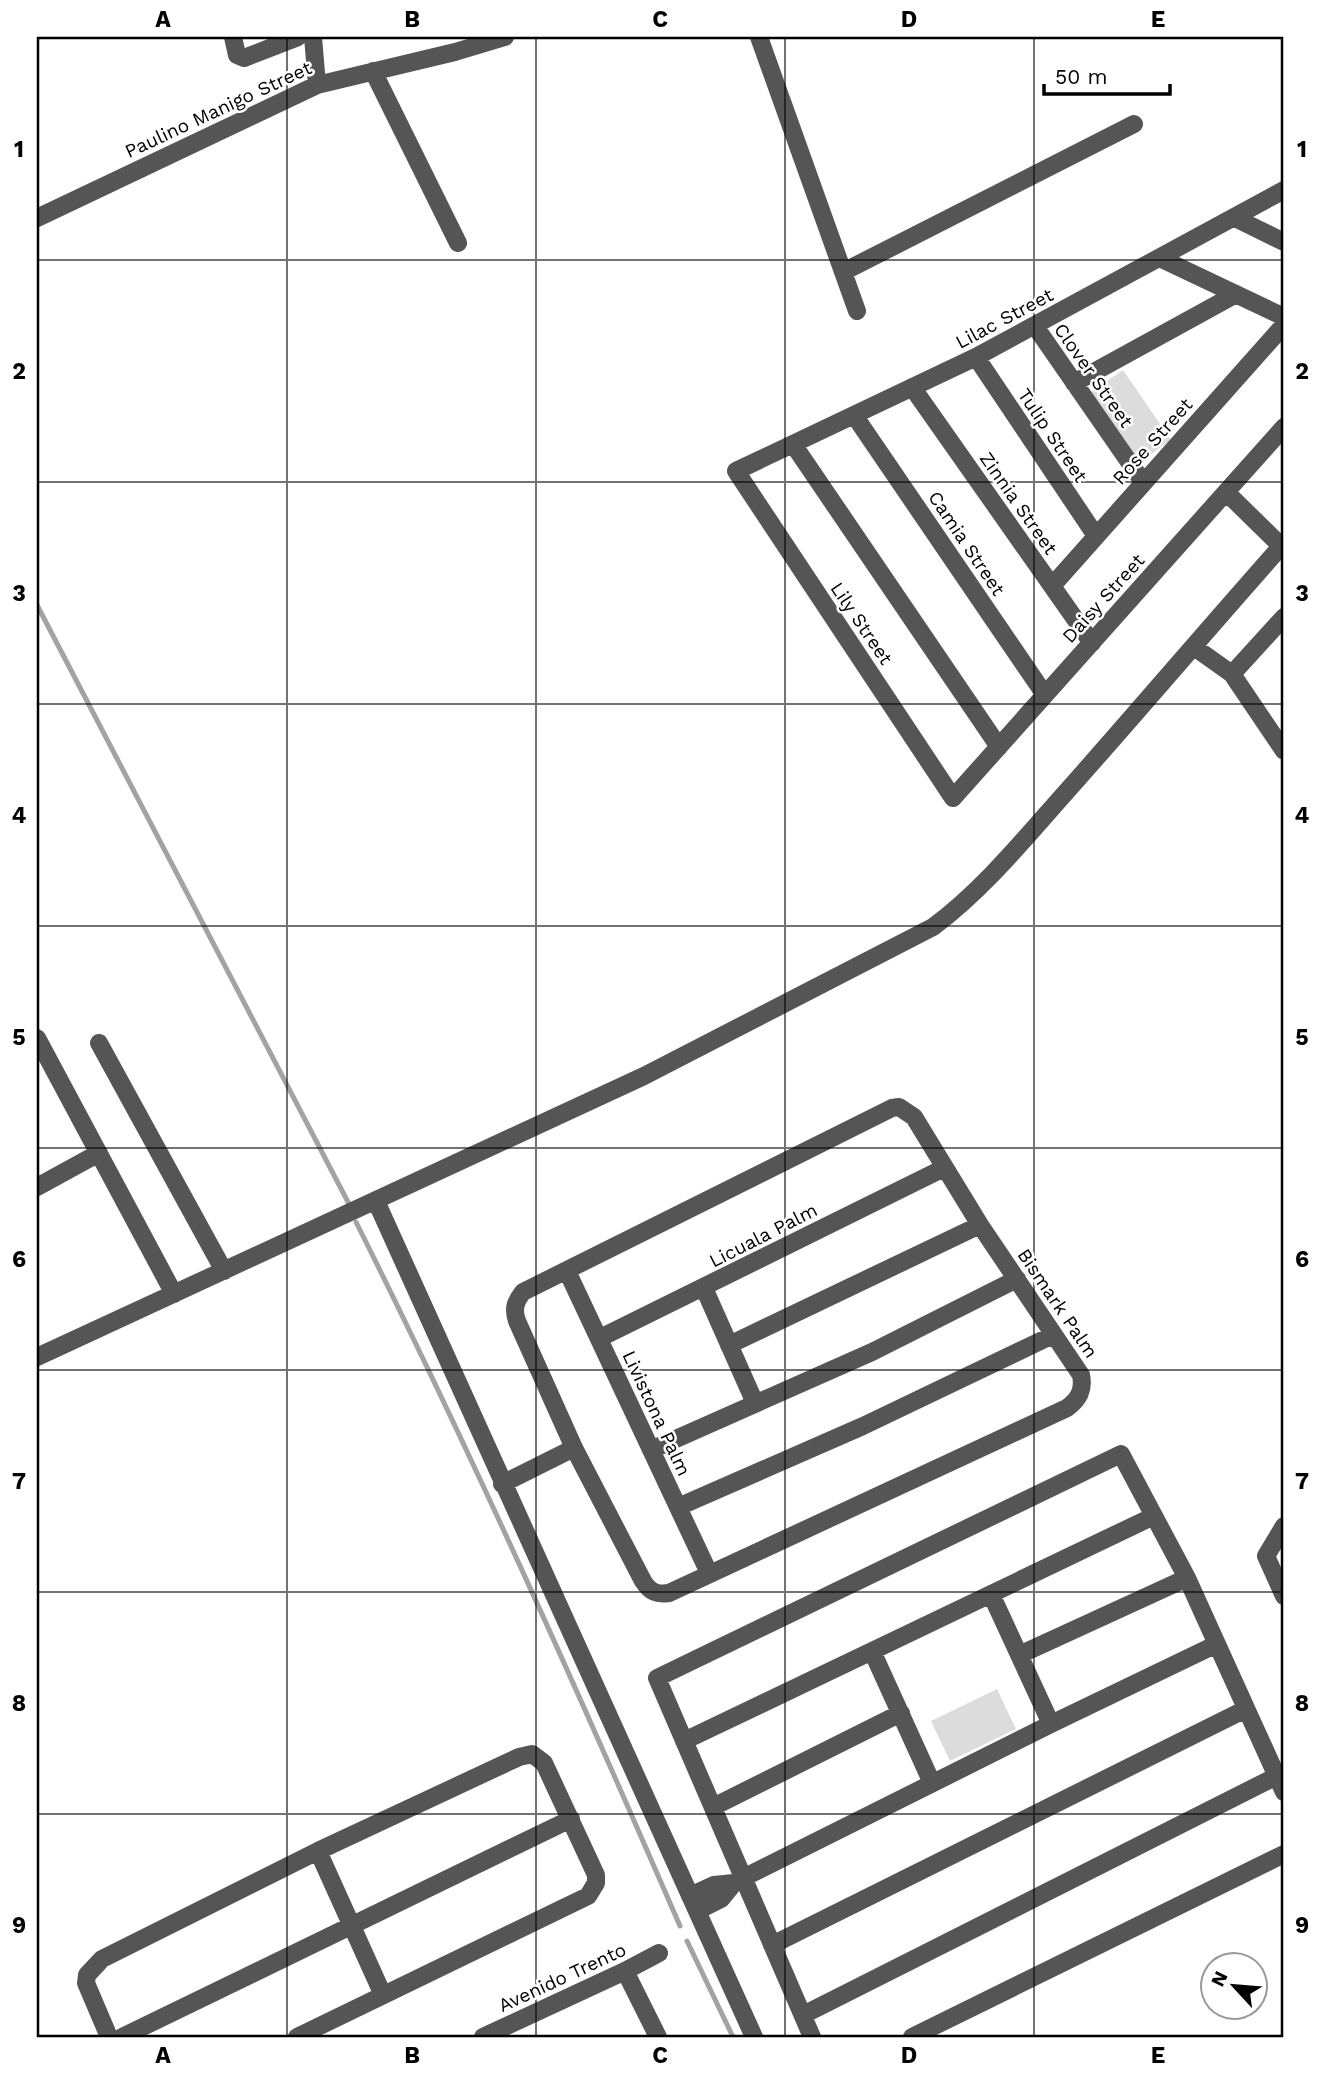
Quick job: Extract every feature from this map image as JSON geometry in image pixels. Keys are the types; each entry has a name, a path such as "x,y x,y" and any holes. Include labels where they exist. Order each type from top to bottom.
{"street":[{"path":"233,37 237,55 244,58 298,37"},
{"path":"313,37 317,85"},
{"name":"Paulino Manigo Street","path":"37,218 317,85 455,52 505,37"},
{"path":"759,37 857,311"},
{"path":"373,71 458,243"},
{"path":"843,272 1134,124"},
{"name":"Lilac Street","path":"736,471 976,357 1284,190"},
{"path":"1235,218 1284,242"},
{"path":"1162,258 1284,317"},
{"path":"1074,383 1236,294"},
{"name":"Rose Street","path":"1052,586 1284,325"},
{"name":"Clover Street","path":"1035,326 1143,482"},
{"name":"Tulip Street","path":"976,357 1096,536"},
{"name":"Zinnia Street","path":"912,387 1092,643"},
{"name":"Camia Street","path":"854,415 1045,695"},
{"name":"Daisy Street","path":"953,798 1284,427"},
{"path":"793,444 999,747"},
{"name":"Lily Street","path":"736,471 953,798"},
{"path":"37,1357 644,1076 913,940 956,911 1283,545 1226,492"},
{"path":"1232,674 1284,617"},
{"path":"1194,647 1232,674 1284,751"},
{"path":"37,1038 174,1294"},
{"path":"99,1043 224,1271"},
{"name":"Bismark Palm","path":"892,1108 902,1108 914,1117 980,1225 1082,1375 1082,1391 1075,1402 669,1593 661,1594 647,1588 574,1447 514,1312 517,1300 523,1292 892,1108"},
{"path":"37,1187 99,1153"},
{"name":"Licuala Palm","path":"600,1338 944,1168"},
{"path":"376,1201 754,2037"},
{"path":"729,1345 980,1225"},
{"name":"Livistona Palm","path":"568,1271 709,1573"},
{"path":"651,1450 872,1352 1017,1279"},
{"path":"704,1288 755,1403"},
{"path":"678,1507 863,1426 1053,1335"},
{"path":"502,1484 574,1447"},
{"path":"803,2015 1281,1784 1186,1578 1121,1454 657,1678 713,1807 738,1881 772,1945 812,2037"},
{"path":"684,1741 1154,1516"},
{"path":"1284,1526 1266,1556 1284,1596"},
{"path":"1019,1655 1186,1578"},
{"path":"991,1594 1051,1724"},
{"path":"693,1904 714,1885 738,1881 1217,1644"},
{"path":"872,1651 932,1783"},
{"path":"772,1945 1246,1709"},
{"path":"713,1807 901,1713"},
{"path":"109,2037 87,1989 87,1975 102,1959 318,1851 525,1755 532,1754 544,1763 596,1875 596,1883 588,1896 297,2037"},
{"path":"122,2037 571,1819"},
{"path":"318,1851 383,1994"},
{"path":"912,2037 1284,1854"},
{"name":"Avenido Trento","path":"483,2037 659,1953"},
{"path":"625,1971 658,2037"}],"shaded area":[{"path":"1123,370 1171,440 1140,462 1091,392"},
{"path":"997,1689 1016,1729 950,1761 931,1721"}],"waterway":[{"path":"37,605 349,1204"},
{"path":"356,1222 523,1572 680,1926"},
{"path":"687,1941 733,2037"}]}
